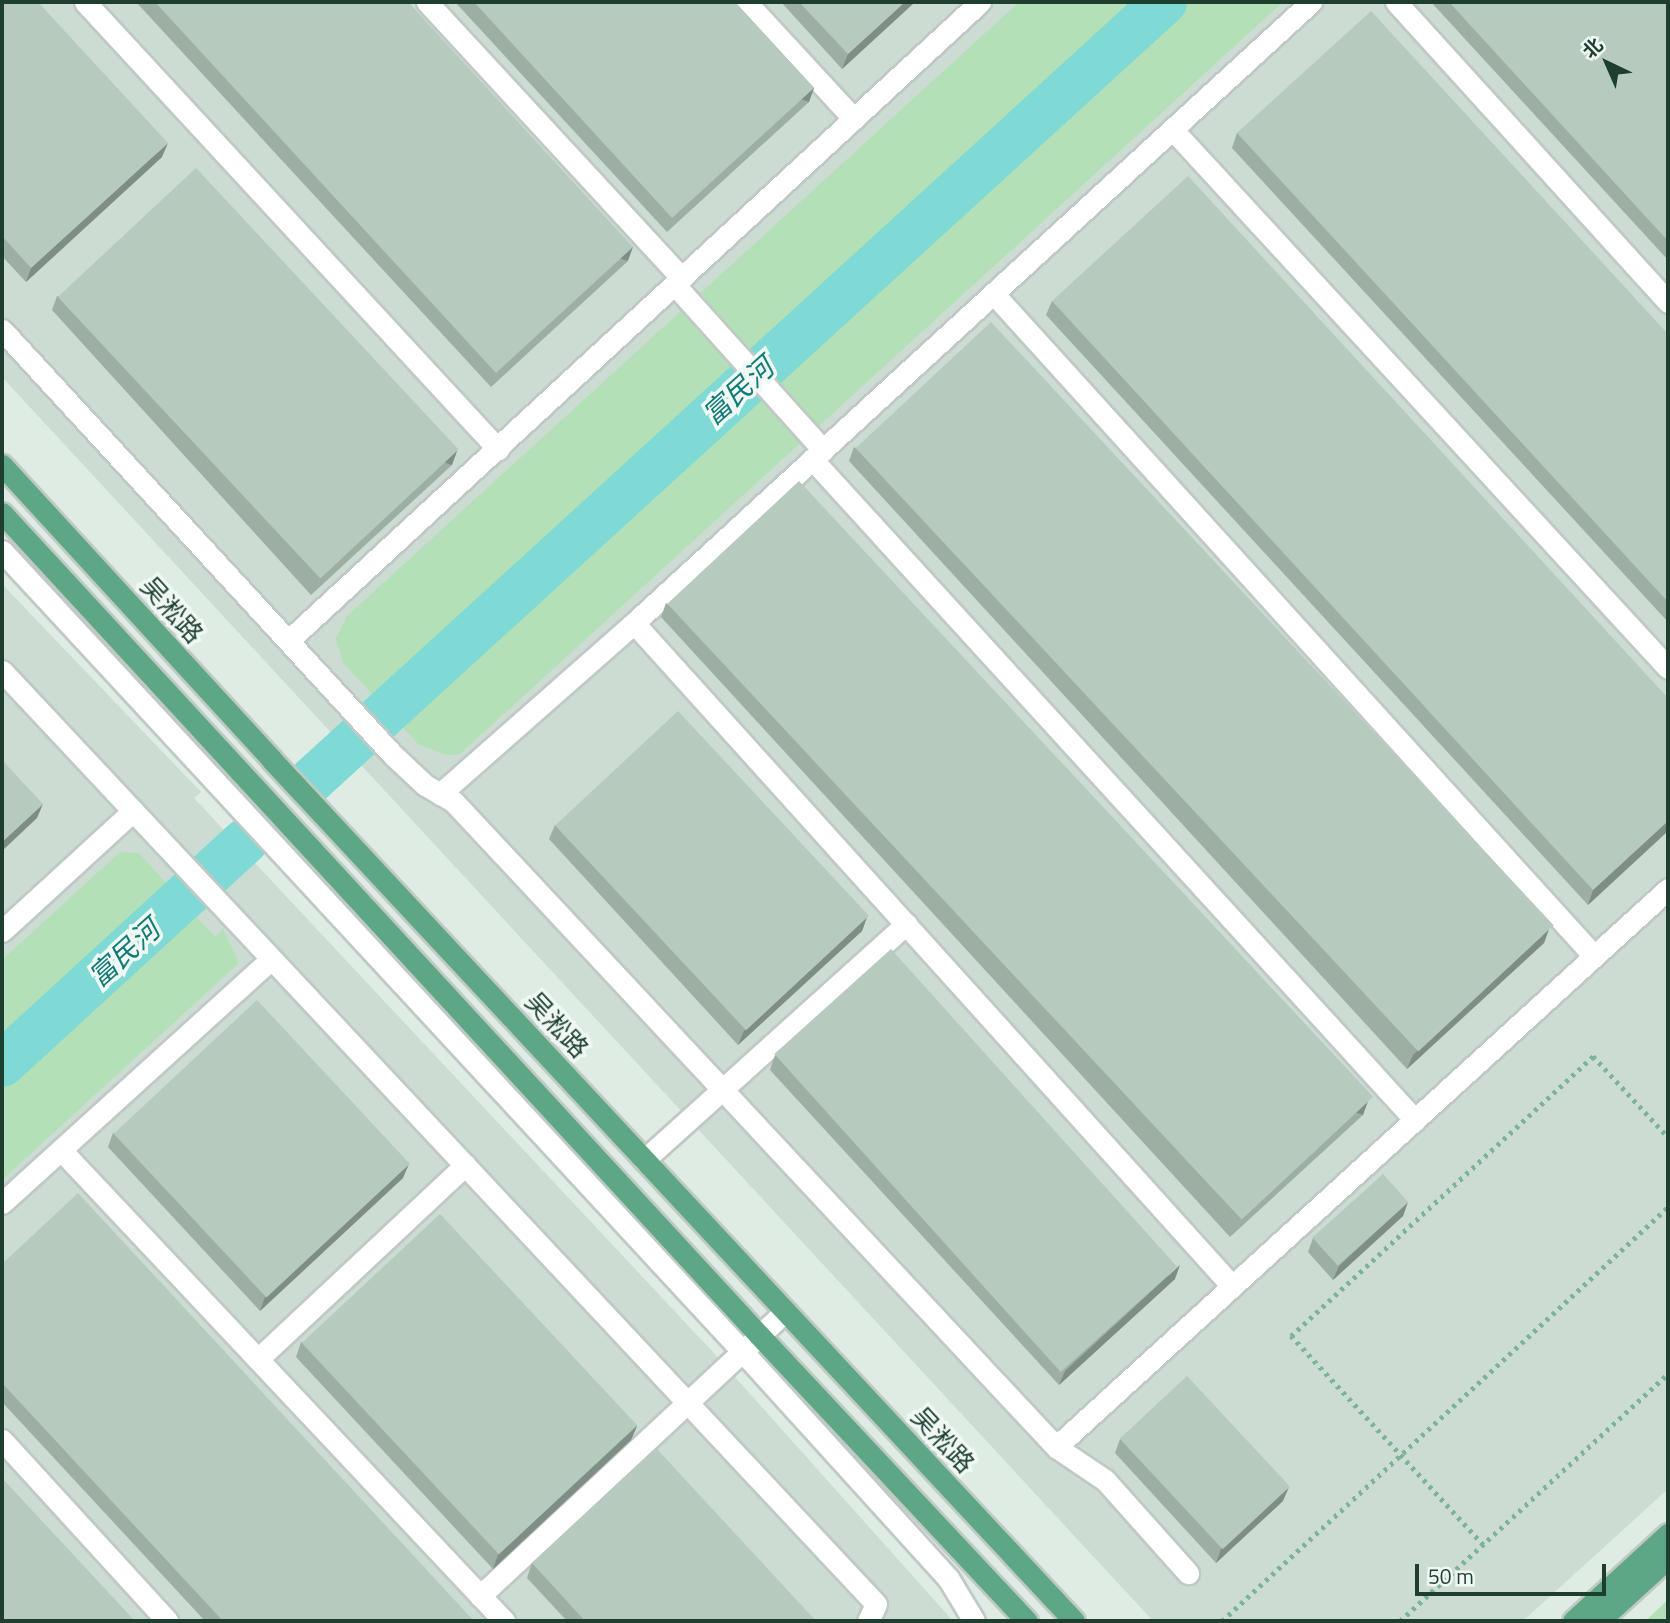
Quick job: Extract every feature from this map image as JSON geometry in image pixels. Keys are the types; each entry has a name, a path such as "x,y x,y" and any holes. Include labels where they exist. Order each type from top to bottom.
{"main road":[{"name":"吴淞路","path":"2,465 1074,1621"},
{"path":"2,513 759,1335 1027,1621"},
{"path":"1573,1621 1668,1534"},
{"path":"1599,1621 1668,1558"}],"lane":[{"path":"85,2 498,449"},
{"path":"426,2 679,282 711,324 792,415 818,454 1415,1120"},
{"path":"746,2 854,119"},
{"path":"288,641 980,2"},
{"path":"440,794 634,622 1311,2"},
{"path":"1396,2 1668,302"},
{"path":"1172,129 1668,668"},
{"path":"993,293 1594,956"},
{"path":"2,330 393,755 425,785 453,802 1056,1447 1105,1480 1188,1573"},
{"path":"2,551 743,1351 948,1578 974,1621"},
{"path":"634,622 1233,1286"},
{"path":"2,671 876,1604 868,1621"},
{"path":"2,931 133,811"},
{"path":"1056,1447 1668,889"},
{"path":"644,1160 906,924"},
{"path":"2,1203 271,959"},
{"path":"61,1150 504,1621"},
{"path":"258,1359 465,1166"},
{"path":"480,1596 785,1312"},
{"path":"2,1440 167,1621"}],"path":[{"path":"1483,1545 1399,1457 1291,1336 1593,1056 1668,1137"},
{"path":"1222,1621 1668,1207"},
{"path":"1401,1621 1668,1374"}],"shaded area":[{"path":"2,2 1668,2 1668,1489 1523,1621 1153,1621 2,377"},
{"path":"2,584 201,792 194,798 710,1349 953,1621 2,1621"}],"green space":[{"path":"1019,2 1283,2 460,754 448,755 419,745 343,663 336,639 347,616"},
{"path":"120,852 139,853 215,937 223,929 239,963 2,1180 2,960"},
{"path":"1668,1600 1668,1621 1645,1621"}],"building":[{"path":"2,2 38,2 168,143 31,268 2,236"},
{"path":"155,2 408,2 633,247 496,373"},
{"path":"474,2 735,2 814,88 672,218"},
{"path":"799,2 905,2 848,54"},
{"path":"1449,2 1668,2 1668,241"},
{"path":"1371,11 1668,334 1668,602 1237,133"},
{"path":"196,168 459,450 320,578 58,297"},
{"path":"1188,176 1668,698 1668,821 1593,890 1052,301"},
{"path":"991,322 1554,925 1418,1052 856,448"},
{"path":"799,481 1373,1097 1242,1220 667,604"},
{"path":"678,711 869,916 746,1030 555,826"},
{"path":"2,760 43,804 2,842"},
{"path":"891,949 1177,1267 1061,1372 774,1054"},
{"path":"257,1000 410,1164 266,1297 114,1134"},
{"path":"1383,1174 1408,1202 1338,1266 1312,1238"},
{"path":"78,1193 474,1621 223,1621 2,1383 2,1264"},
{"path":"440,1214 637,1425 499,1554 302,1343"},
{"path":"1187,1376 1290,1486 1223,1549 1120,1439"},
{"path":"656,1448 816,1621 585,1621 532,1563"},
{"path":"2,1478 135,1621 2,1621"}],"waterway":[{"name":"富民河","path":"312,780 1164,2"},
{"name":"富民河","path":"2,1064 245,841"}]}
